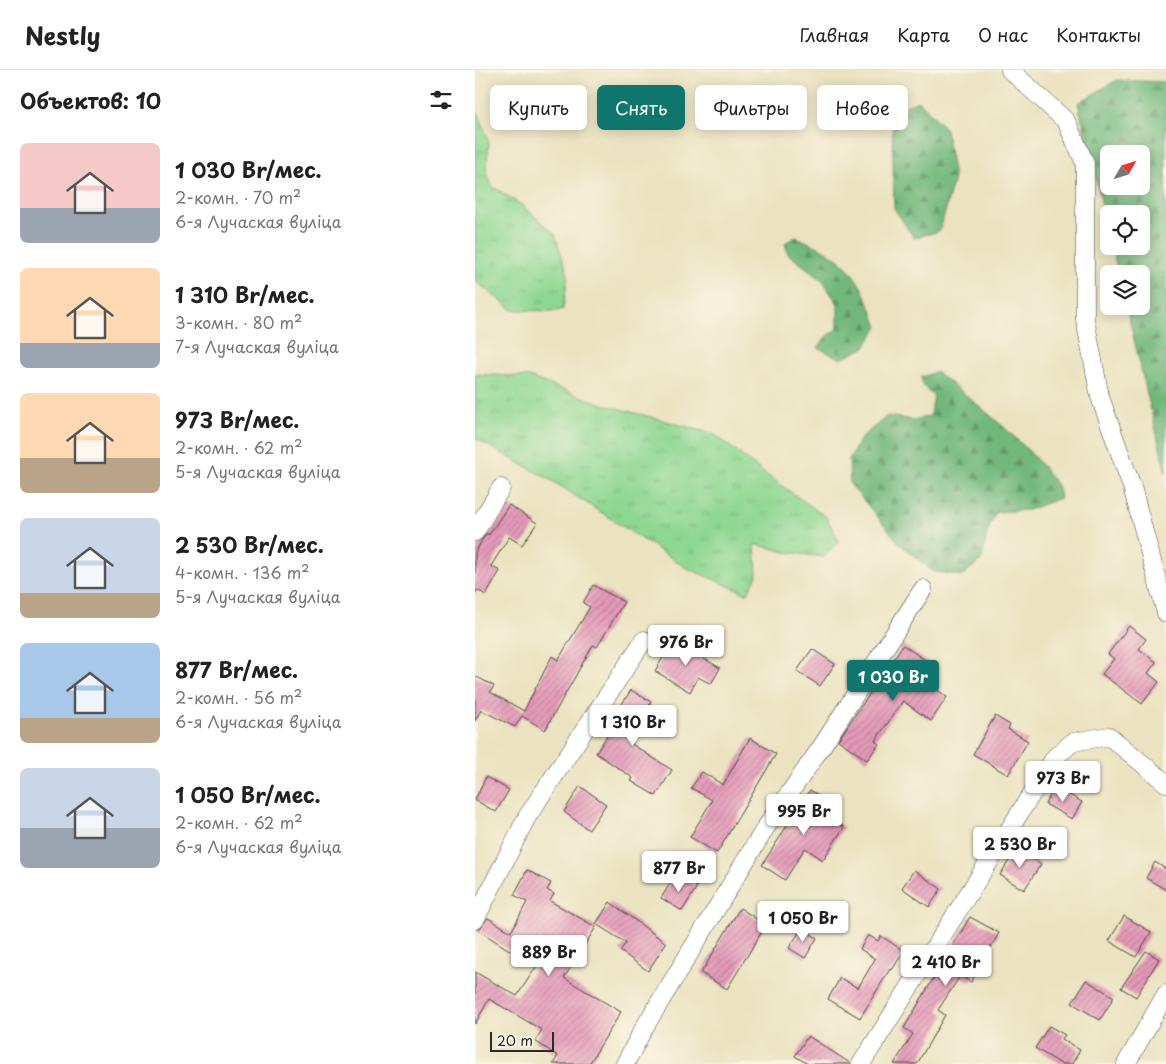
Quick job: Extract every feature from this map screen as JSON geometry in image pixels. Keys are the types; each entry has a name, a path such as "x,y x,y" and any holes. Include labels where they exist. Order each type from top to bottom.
{"street":[{"path":"1010,70 1066,121 1085,163 1085,319 1100,396 1132,487 1166,613"},
{"path":"475,532 501,488"},
{"path":"625,1064 644,1028 766,827 822,746 923,589"},
{"path":"475,920 527,817 644,640"},
{"path":"861,1064 1055,757 1073,742 1109,736 1166,783"},
{"path":"1126,1064 1166,994"}],"green space":[{"path":"1117,80 1166,82 1166,473 1128,315 1150,315 1150,265 1116,265 1114,255 1150,255 1150,205 1102,205 1078,103"},
{"path":"919,101 946,129 954,178 940,231 914,238 894,208 892,130 908,130 908,105"},
{"path":"475,111 479,114 489,143 486,170 492,186 523,206 555,234 568,275 563,309 557,311 513,310 475,281"},
{"path":"796,237 829,253 850,270 858,281 878,327 864,348 841,359 818,348 825,338 838,328 838,304 821,279 788,254 785,243"},
{"path":"936,372 1001,424 1031,454 1056,484 1060,498 1028,510 996,512 987,532 982,559 962,576 932,571 901,545 850,484 849,459 862,437 887,416 913,420 930,416 934,397 923,386 921,377"},
{"path":"475,374 529,377 602,404 714,434 761,471 826,517 839,541 824,557 786,552 755,544 757,576 747,594 685,567 559,485 475,438"}],"building":[{"path":"509,505 537,523 522,545 509,537 491,566 500,571 486,595 477,590 475,594 475,553 482,540 487,533 489,535"},
{"path":"593,585 624,602 597,647 593,645 545,730 522,716 515,727 481,710 475,721 475,676 494,686 490,692 524,711 552,656 558,660 590,607 583,603"},
{"path":"1129,626 1146,639 1139,649 1156,662 1148,673 1159,682 1142,704 1102,674 1114,659 1108,654"},
{"path":"673,640 720,668 711,684 698,677 690,692 655,671"},
{"path":"903,645 928,662 920,673 938,686 936,689 947,697 931,721 903,701 875,741 879,744 867,760 838,740"},
{"path":"812,649 835,664 820,686 797,671"},
{"path":"631,690 651,702 630,743 672,770 656,796 631,781 633,778 596,753 615,723 611,721"},
{"path":"995,716 1010,725 1008,729 1028,741 1008,775 973,754"},
{"path":"750,738 776,754 717,853 690,837 712,800 691,788 702,772 723,785"},
{"path":"486,777 509,790 496,812 475,800"},
{"path":"580,786 606,804 589,830 564,812"},
{"path":"1055,787 1082,802 1072,819 1045,804"},
{"path":"810,790 830,803 823,814 844,827 823,860 805,848 785,880 762,865"},
{"path":"1017,848 1041,864 1024,890 1000,875"},
{"path":"1155,862 1166,869 1166,890 1146,878"},
{"path":"527,870 551,883 547,890 554,894 550,901 596,927 564,978 621,1012 589,1064 553,1064 558,1056 535,1041 542,1030 489,999 475,1024 475,972 517,996 536,967 478,930 488,918 511,932 527,902 514,895"},
{"path":"914,870 941,889 929,907 902,888"},
{"path":"676,874 697,887 682,911 661,898"},
{"path":"610,902 666,943 648,971 620,951 626,943 596,924"},
{"path":"740,908 766,925 727,989 701,973"},
{"path":"1124,916 1151,932 1136,957 1109,941"},
{"path":"970,917 999,933 971,982 960,976 938,1010 945,1015 917,1064 894,1064 913,1034 904,1028"},
{"path":"802,928 817,938 805,958 789,948"},
{"path":"868,935 878,941 881,936 904,951 892,970 890,969 860,1018 828,999 840,978 858,988 875,959 860,949"},
{"path":"1146,951 1159,959 1136,997 1121,988"},
{"path":"1086,980 1114,997 1100,1020 1072,1003"},
{"path":"1049,1026 1065,1035 1062,1039 1080,1050 1072,1064 1061,1064 1035,1048"},
{"path":"808,1036 850,1064 808,1064 795,1056"}]}
